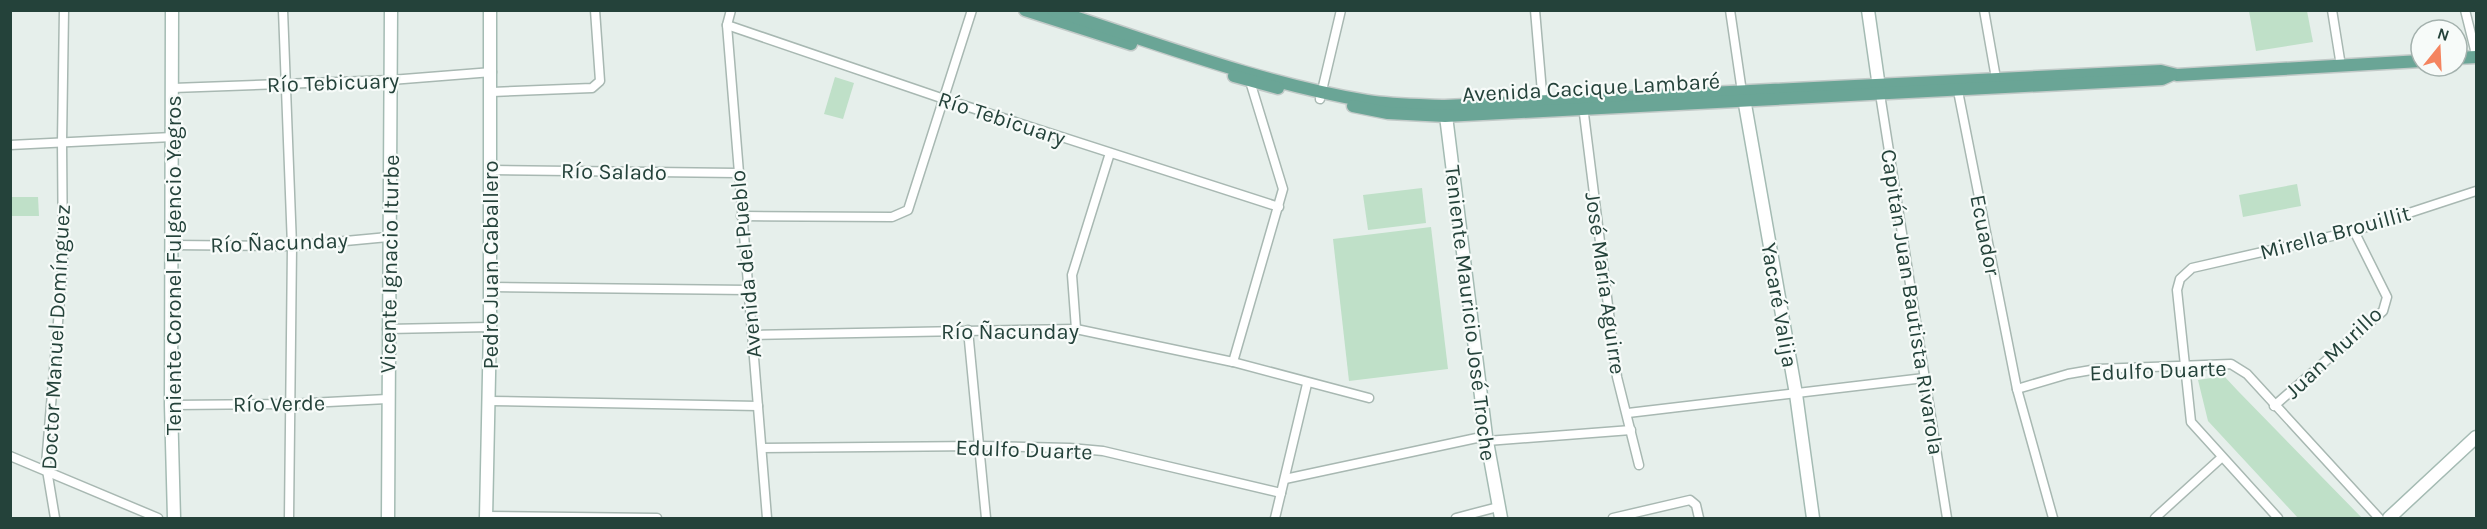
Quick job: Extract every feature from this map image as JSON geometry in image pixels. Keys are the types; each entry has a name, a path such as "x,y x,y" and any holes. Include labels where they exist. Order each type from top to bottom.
{"main road":[{"name":"Avenida Cacique Lambaré","path":"1025,10 1047,12 1241,74 1321,95 1445,111 1997,83 2162,80 2171,75 2409,62"}],"street":[{"name":"Doctor Manuel Domínguez","path":"55,519 47,472 63,263 64,10"},
{"name":"Teniente Coronel Fulgencio Yegros","path":"172,10 171,405 174,519"},
{"path":"283,10 284,84 292,246 289,519"},
{"name":"Vicente Ignacio Iturbe","path":"388,519 387,237 392,80 391,10"},
{"name":"Pedro Juan Caballero","path":"486,518 490,401 492,72 490,10"},
{"path":"492,92 592,88 600,81 595,10"},
{"name":"Avenida del Pueblo","path":"731,10 727,25 737,173 767,519"},
{"path":"741,216 892,218 908,210 972,10"},
{"path":"1321,95 1341,10"},
{"path":"1535,10 1543,106"},
{"path":"1730,10 1743,96"},
{"path":"1868,10 1880,89"},
{"path":"1984,10 1997,83"},
{"path":"2332,10 2341,66"},
{"path":"2464,10 2476,56"},
{"name":"Río Tebicuary","path":"727,25 944,99 1279,207"},
{"name":"Río Tebicuary","path":"173,88 392,80 492,72"},
{"path":"1233,362 1279,207 1282,180 1241,74"},
{"name":"Ecuador","path":"1957,85 2017,389 2053,519"},
{"name":"Capitán Juan Bautista Rivarola","path":"1880,89 1947,519"},
{"name":"Yacaré Valija","path":"1743,96 1796,394 1813,519"},
{"name":"José María Aguirre","path":"1583,104 1617,377 1628,413 1638,465"},
{"name":"Teniente Mauricio José Troche","path":"1445,111 1487,439 1499,513"},
{"path":"10,145 172,137"},
{"path":"1076,329 1072,275 1110,153"},
{"name":"Río Salado","path":"490,170 737,173"},
{"name":"Mirella Brouillit","path":"2183,365 2177,290 2180,279 2192,268 2354,231 2476,191"},
{"name":"Juan Murillo","path":"2274,406 2383,311 2386,305 2387,297 2354,231"},
{"name":"Río Ñacunday","path":"171,245 292,246 387,237"},
{"path":"490,286 748,290"},
{"path":"387,329 490,327"},
{"name":"Río Ñacunday","path":"752,334 1076,329 1233,362 1307,384 1370,399"},
{"path":"968,330 986,519"},
{"name":"Edulfo Duarte","path":"2017,389 2068,374 2097,369 2231,364 2247,374 2379,519"},
{"path":"2183,365 2191,422 2278,519"},
{"path":"1628,413 1924,378"},
{"path":"1275,519 1307,384"},
{"name":"Río Verde","path":"171,405 289,404 387,399"},
{"path":"490,401 758,406"},
{"path":"1284,479 1487,439 1631,430"},
{"path":"2389,519 2476,437"},
{"name":"Edulfo Duarte","path":"762,448 979,446 1103,451 1281,493"},
{"path":"10,456 158,519"},
{"path":"2155,519 2221,458"},
{"path":"1613,519 1690,500 1696,505 1699,519"},
{"path":"1456,519 1499,513"},
{"path":"486,518 657,519"}],"green space":[{"path":"2249,11 2307,11 2313,42 2256,51"},
{"path":"835,77 854,83 843,119 824,114"},
{"path":"2297,184 2301,206 2243,217 2239,195"},
{"path":"1422,188 1426,223 1368,230 1363,195"},
{"path":"10,197 38,197 39,216 11,216"},
{"path":"1431,227 1448,369 1349,381 1333,239"},
{"path":"2224,376 2362,518 2298,518 2208,421 2198,380"}]}
